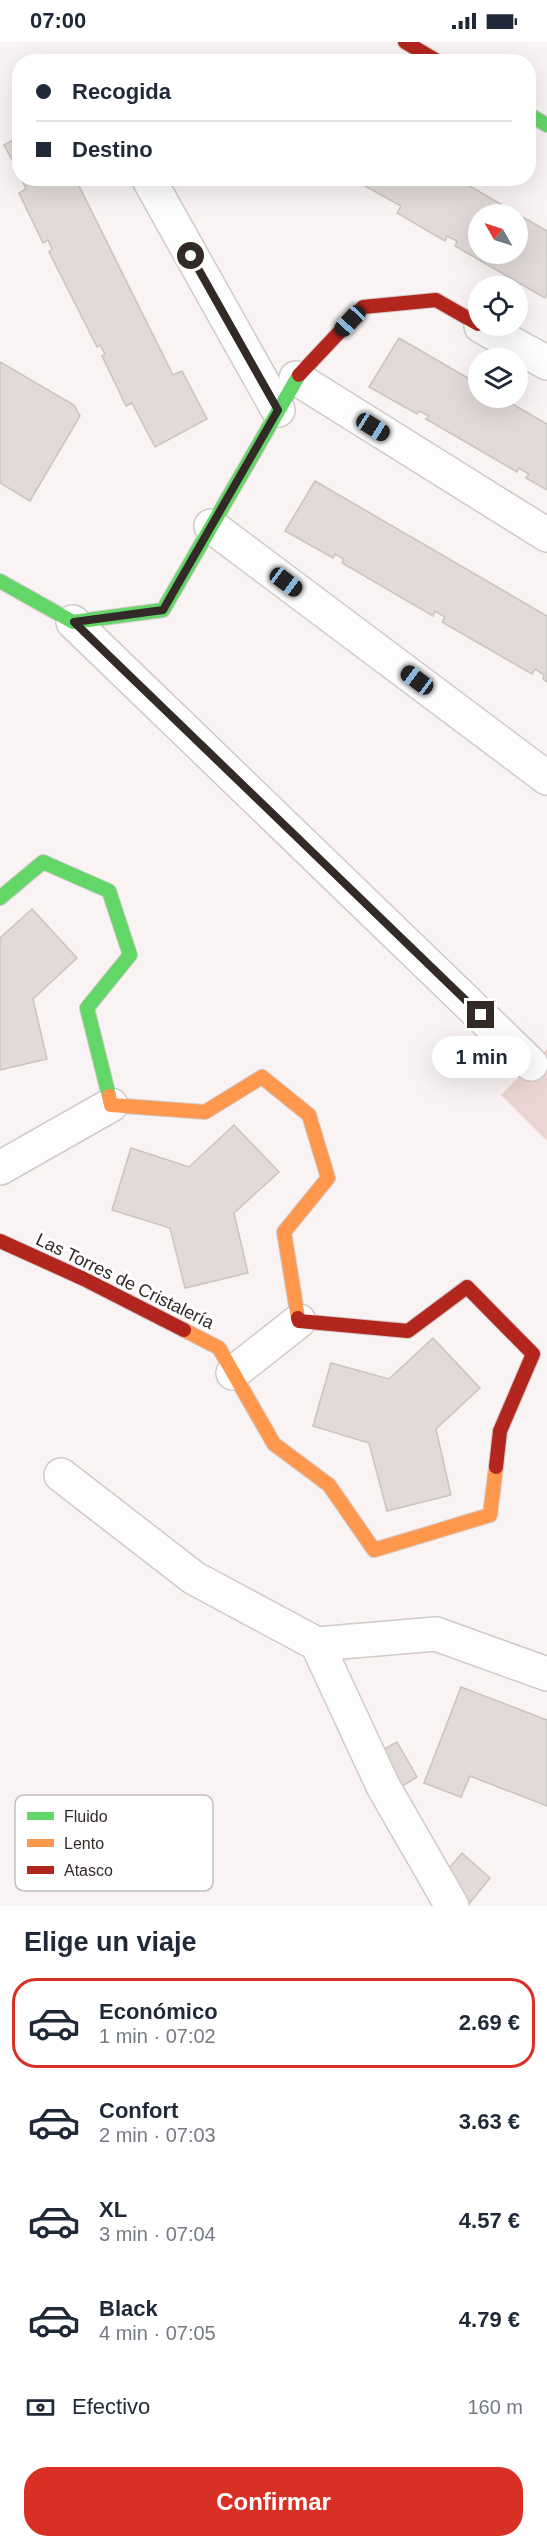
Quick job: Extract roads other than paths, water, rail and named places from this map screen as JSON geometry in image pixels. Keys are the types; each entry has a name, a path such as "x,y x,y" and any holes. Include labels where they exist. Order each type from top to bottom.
{"street":[{"path":"405,42 425,54"},
{"path":"152,186 278,410"},
{"path":"74,622 163,610 296,378 363,307 436,300 468,318"},
{"path":"499,336 547,363"},
{"path":"296,378 547,535"},
{"path":"212,526 547,778"},
{"path":"0,580 74,622 531,1064"},
{"path":"0,898 42,862 109,891 130,955 87,1008 111,1106"},
{"path":"0,1168 111,1106 205,1112 262,1077 309,1115 328,1178 284,1232 299,1321 233,1373"},
{"name":"Las Torres de Cristalería","path":"0,1241 84,1279 219,1348 274,1444 329,1485 374,1550 490,1515 500,1431 533,1354 467,1287 408,1331 299,1321"},
{"path":"61,1475 194,1578 317,1644 436,1634 547,1674"},
{"path":"317,1644 383,1786 452,1906"}]}
